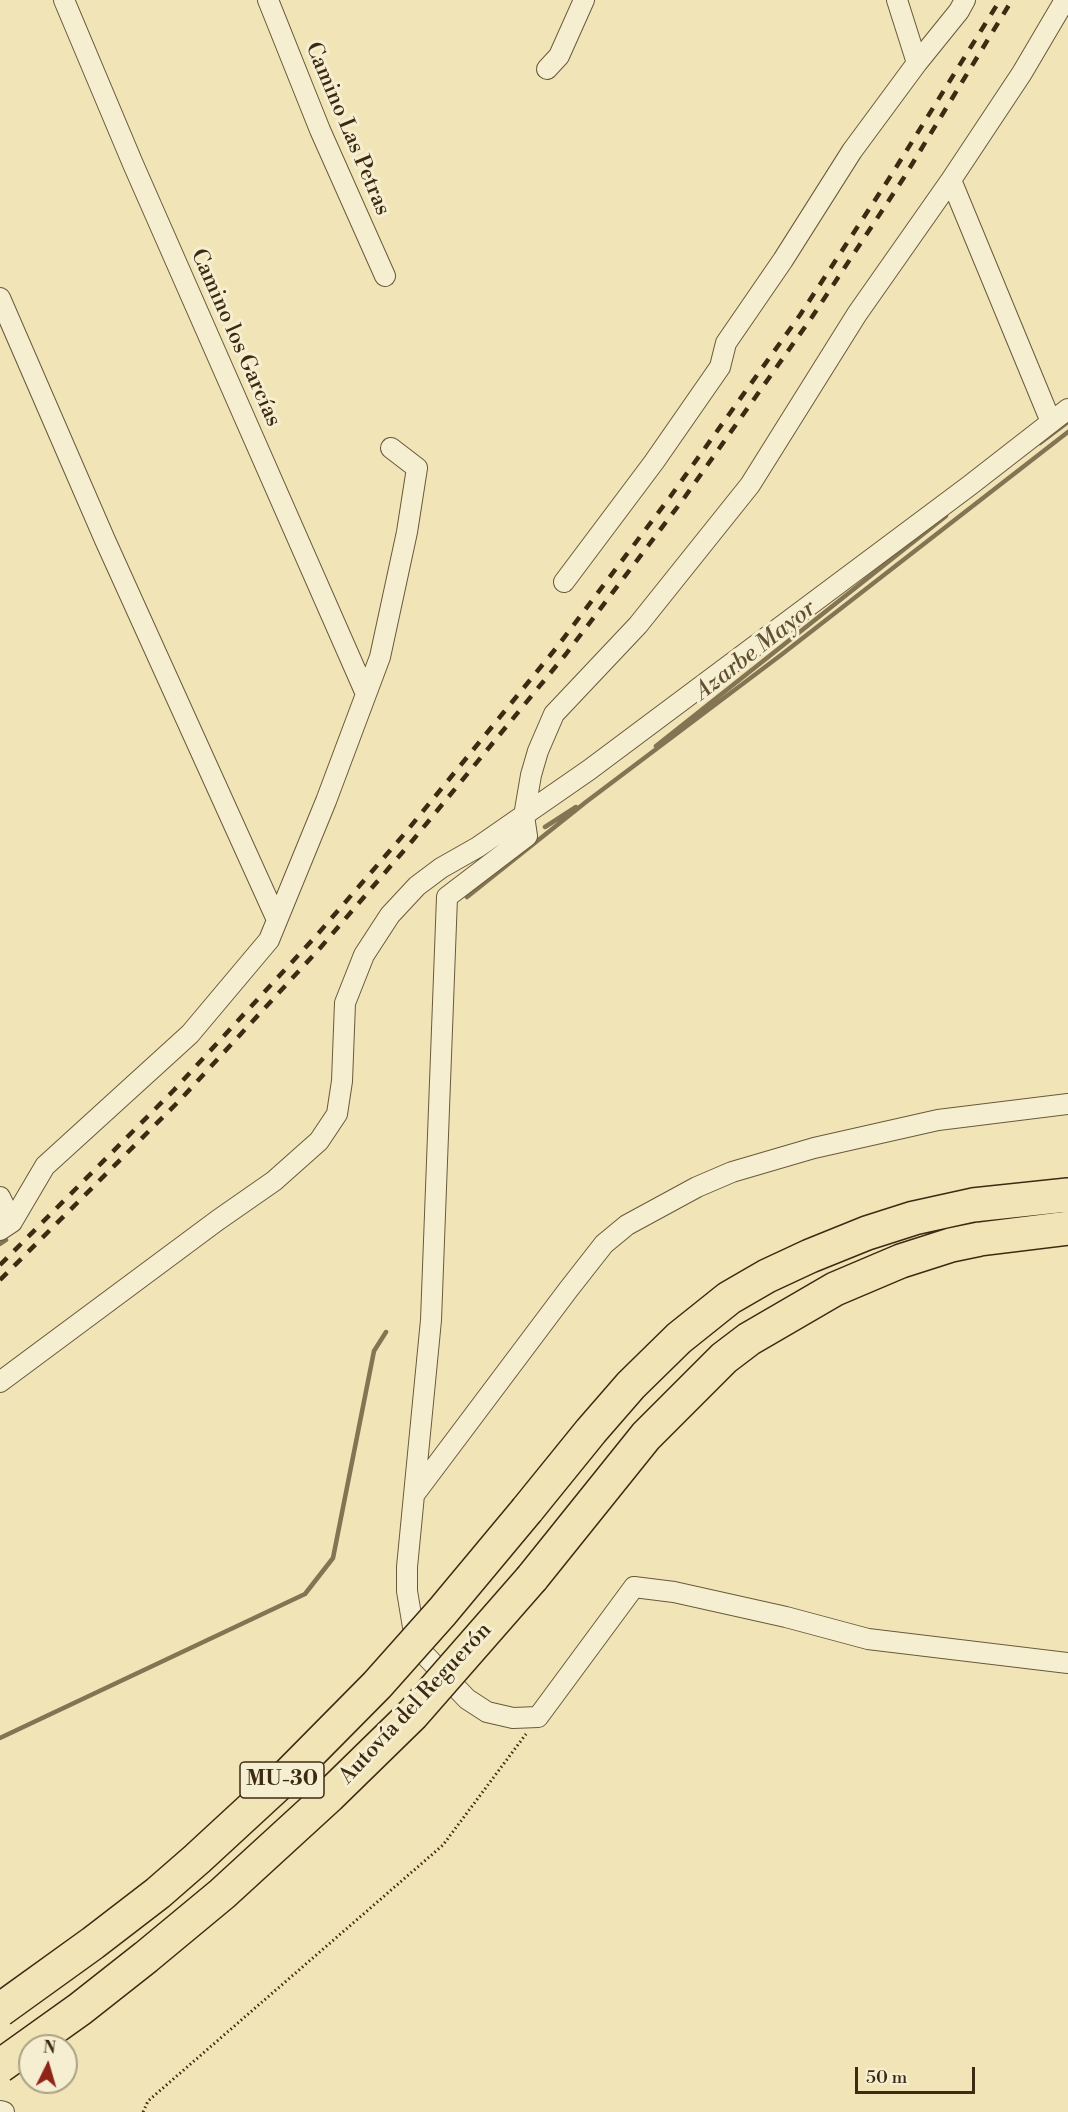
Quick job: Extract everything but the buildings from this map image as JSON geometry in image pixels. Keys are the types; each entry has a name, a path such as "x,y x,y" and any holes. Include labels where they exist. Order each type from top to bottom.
{"highway":[{"name":"Autovía del Reguerón","path":"0,2010 158,1893 287,1776 384,1678 632,1385 679,1338 729,1298 767,1276 839,1243 914,1218 973,1205 1068,1195"},
{"name":"Autovía del Reguerón","path":"0,2066 146,1958 222,1894 321,1804 413,1714 532,1578 613,1476 669,1411 723,1358 749,1339 807,1304 853,1280 901,1261 951,1245 1014,1233 1068,1228"}],"street":[{"name":"Camino los Garcías","path":"64,0 133,164 366,694"},
{"name":"Camino Las Petras","path":"268,0 320,130 385,276"},
{"path":"547,69 559,56 584,0"},
{"path":"897,0 917,63"},
{"path":"564,582 654,462 720,367 726,343 783,260 852,151 965,0"},
{"path":"1065,0 1022,72 951,180 857,314 750,485 638,625 554,714 538,750 531,775 524,816 527,836 447,897 431,1320 406,1567 407,1592 413,1627 424,1654 467,1699 487,1712 513,1718 538,1717 634,1587 675,1592 786,1617 868,1639 1068,1663"},
{"path":"951,180 1051,422"},
{"path":"0,298 110,551 277,920"},
{"path":"0,1382 274,1181 319,1141 337,1114 342,1080 345,1003 364,955 390,915 417,886 590,770 1068,409"},
{"path":"6,1226 45,1166 190,1034 269,939 326,801 380,657 408,532 417,468 391,448"},
{"path":"414,1495 604,1244 627,1225 697,1187 732,1172 814,1148 938,1120 1068,1104"},
{"path":"0,1197 6,1226"}],"path":[{"path":"143,2112 148,2101 443,1845 538,1717"}],"waterway":[{"path":"1040,443 1068,422"},
{"name":"Azarbe Mayor","path":"467,897 586,802 781,655 1068,432"},
{"path":"656,746 946,516"},
{"path":"545,827 576,807"},
{"path":"0,1244 6,1240"},
{"path":"0,1738 305,1594 333,1558 374,1351 386,1332"}],"railway":[{"path":"0,1265 174,1090 316,936 406,832 557,647 670,497 800,315 892,174 1000,0"},
{"path":"0,1280 180,1100 321,947 413,840 566,654 682,501 812,317 903,179 1012,0"}]}
